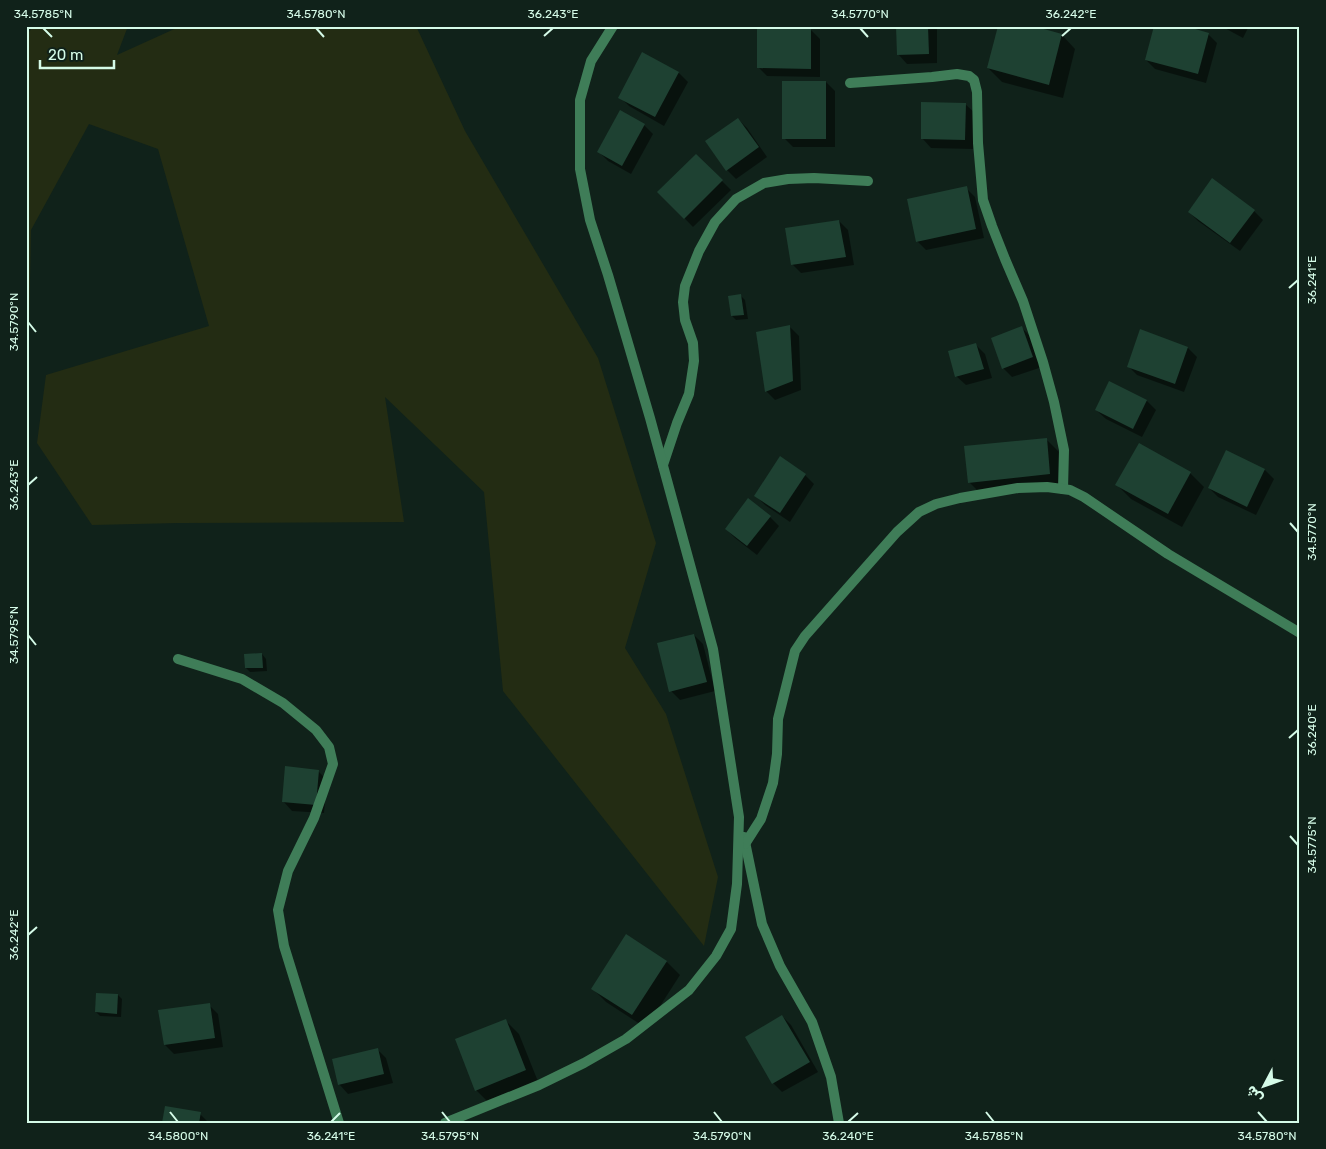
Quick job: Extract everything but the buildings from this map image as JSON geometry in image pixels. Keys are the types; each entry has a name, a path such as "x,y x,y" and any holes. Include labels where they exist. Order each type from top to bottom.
{"street":[{"path":"613,26 591,61 580,100 580,169 590,220 663,466 714,649 740,817 762,924 780,966 812,1022 831,1077 839,1123"},
{"path":"850,83 957,74 969,76 974,80 977,92 978,142 983,200 1005,260 1023,301 1043,362 1064,450 1063,489"},
{"path":"663,466 689,394 694,361 693,342 685,320 683,302 685,286 699,251 715,222 736,199 764,183 788,179 814,178 868,181"},
{"path":"745,844 761,819 773,783 777,754 778,719 794,651 897,532 919,512 936,504 1018,488 1047,487 1070,490 1084,497 1168,554 1300,633"},
{"path":"178,659 242,679 283,703 316,730 329,747 334,764 314,818 288,871 278,910 284,946 340,1123"},
{"path":"445,1123 539,1085 584,1063 626,1039 689,990 716,956 731,929 737,884 740,817"}],"green space":[{"path":"33,26 128,26 117,55 181,26 416,26 465,131 598,358 656,543 625,648 666,714 718,877 704,946 503,691 484,492 385,397 404,522 92,525 37,443 46,375 209,326 158,149 89,124 31,230 29,330 26,331 26,37"}]}
